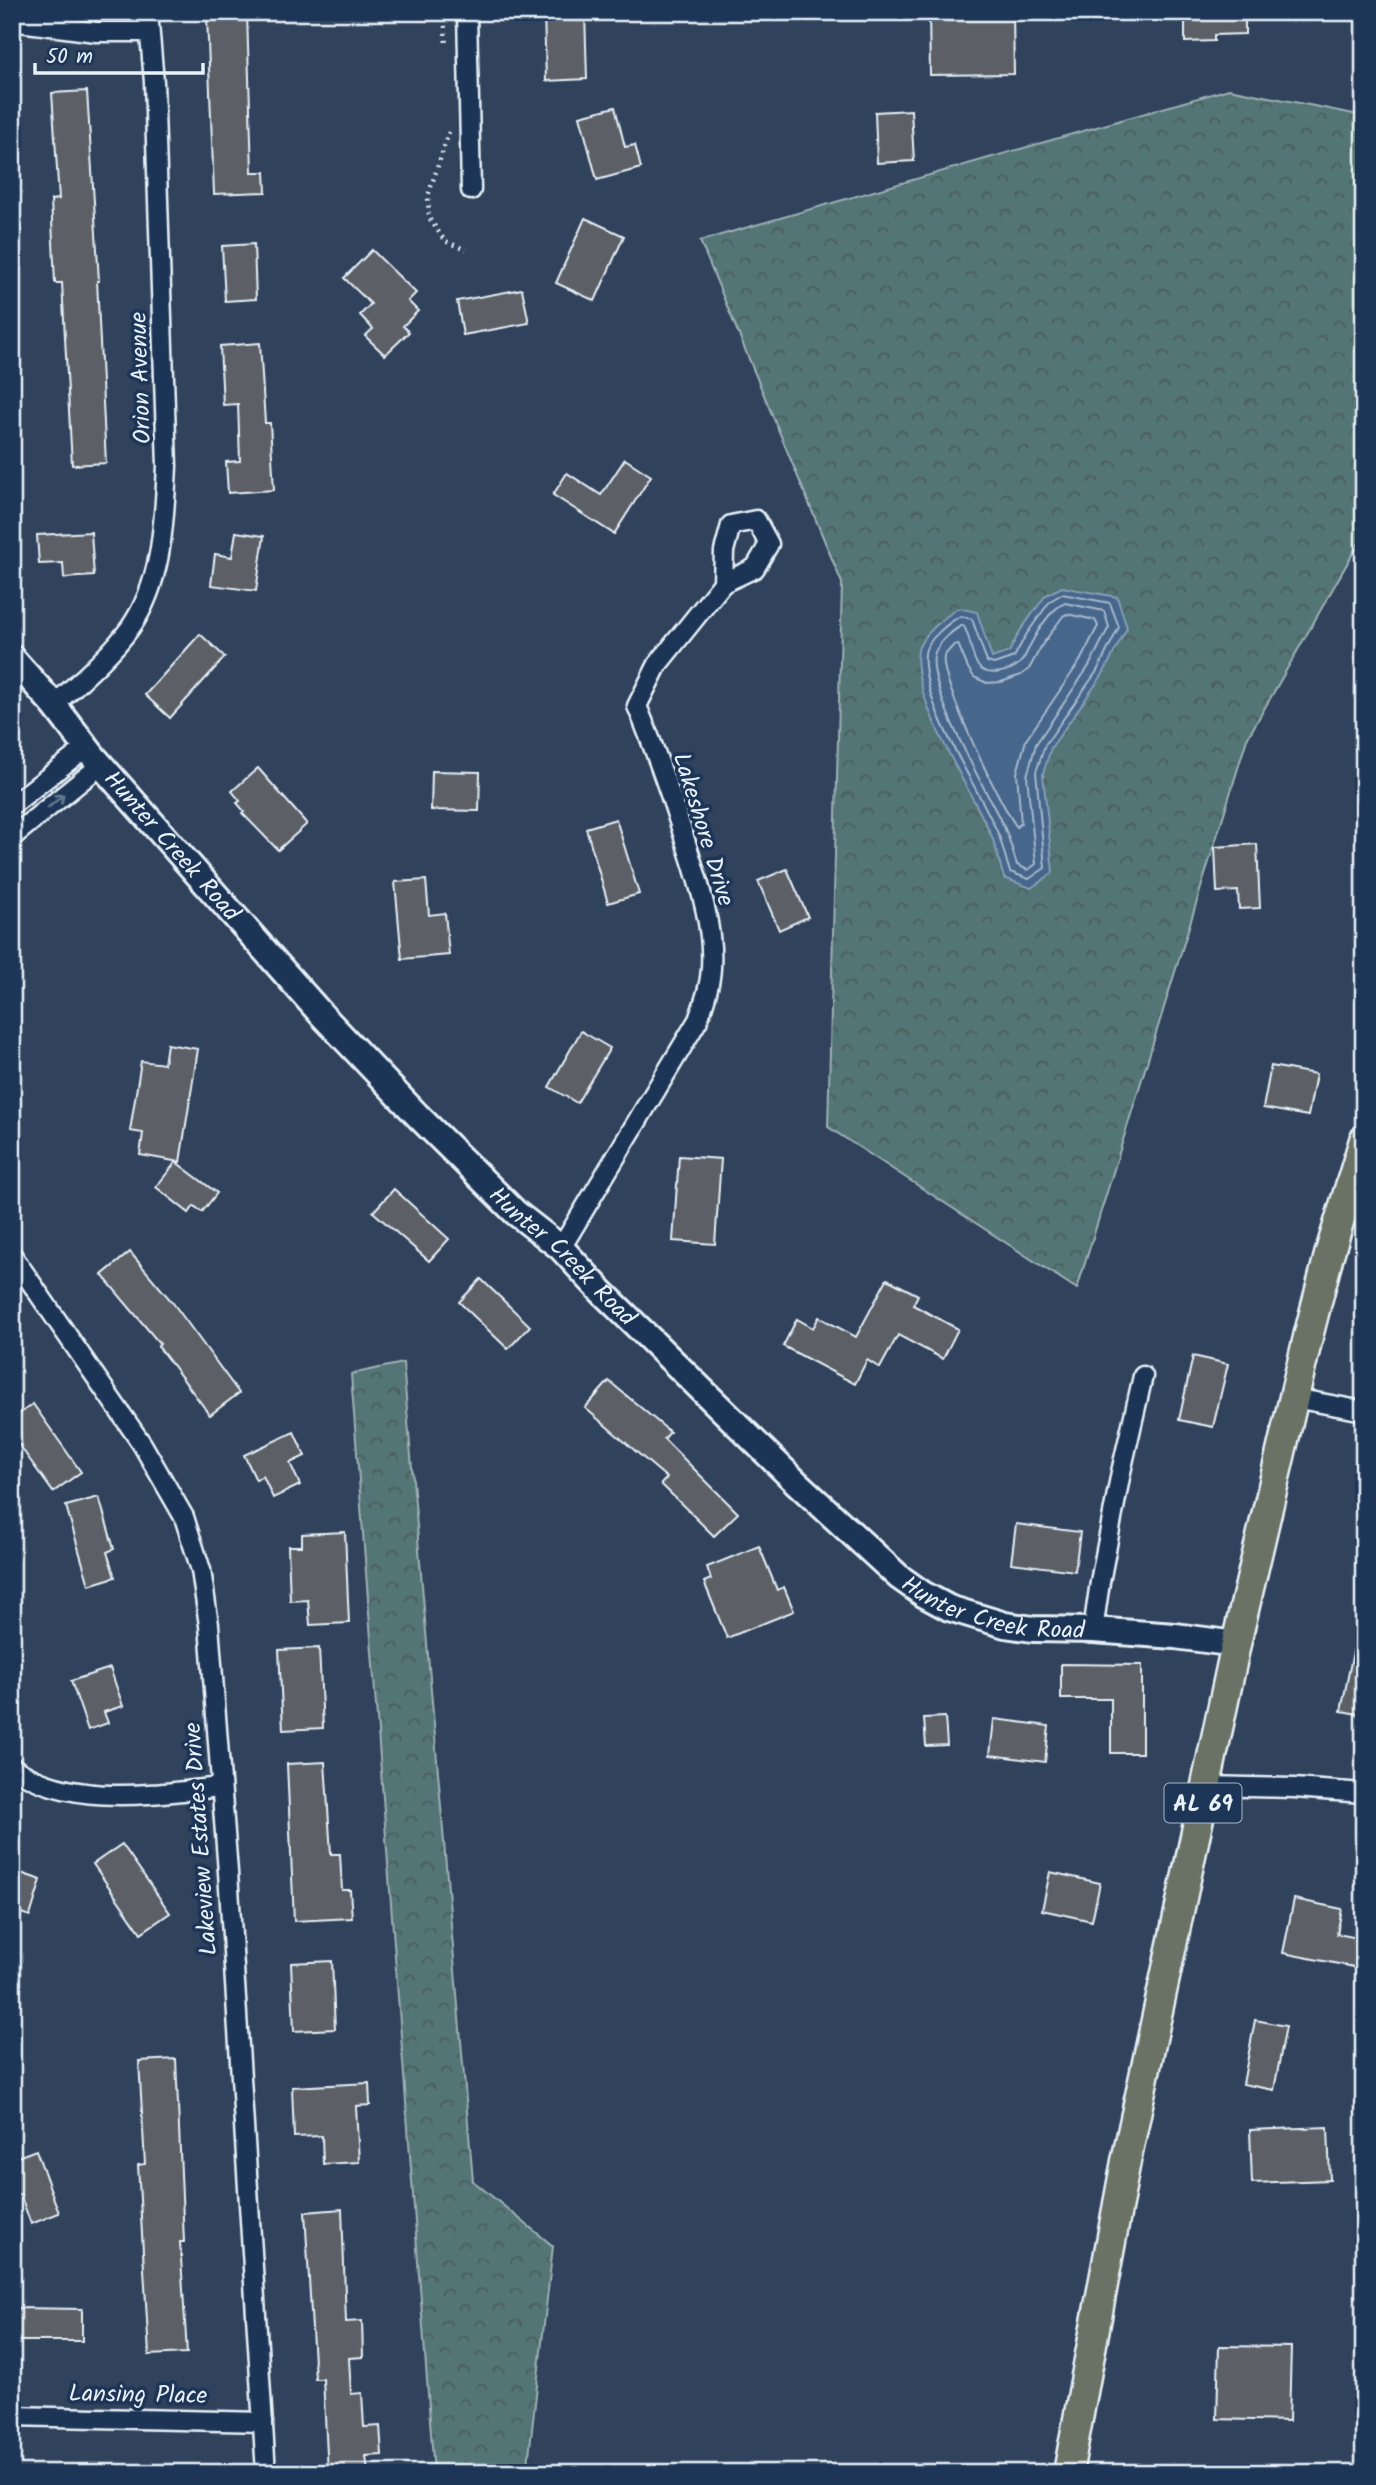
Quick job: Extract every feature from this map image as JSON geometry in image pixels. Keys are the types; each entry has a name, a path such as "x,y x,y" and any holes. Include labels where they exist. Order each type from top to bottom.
{"main road":[{"name":"Hunter Creek Road","path":"12,658 94,756 331,1026 516,1213 561,1248 601,1291 797,1483 900,1577 949,1608 1005,1625 1033,1629 1175,1636 1236,1644"},
{"name":"AL 69","path":"1068,2473 1126,2161 1236,1644 1329,1255 1364,1140"}],"street":[{"name":"Orion Avenue","path":"54,705 94,667 131,626 153,576 164,522 167,466 154,82 148,12"},
{"path":"467,12 471,190"},
{"path":"12,21 96,32 149,32"},
{"name":"Lakeshore Drive","path":"561,1248 698,1020 707,995 711,967 710,939 699,886 657,754 637,706 658,664 723,583"},
{"path":"12,805 94,756"},
{"path":"12,837 94,756"},
{"name":"Lakeview Estates Drive","path":"12,1255 142,1444 171,1492 194,1543 201,1570 209,1625 246,2131 266,2473"},
{"path":"1093,1630 1121,1472 1143,1376"},
{"path":"1294,1398 1364,1410"},
{"path":"12,1767 45,1783 71,1791 99,1794 150,1794 220,1787"},
{"path":"1206,1786 1364,1793"},
{"name":"Lansing Place","path":"12,2416 263,2422"}],"path":[{"path":"444,12 446,52"},
{"path":"448,119 449,132 428,196 429,218 445,241 466,250"}],"green space":[{"path":"1229,89 1364,116 1364,534 1247,739 1077,1289 828,1127 842,583 700,241"},
{"path":"403,1363 473,2181 553,2246 527,2473 434,2473 351,1374"}],"water":[{"path":"1062,587 1117,597 1127,628 1103,674 1051,748 1043,774 1053,873 1031,888 1004,878 992,837 944,745 923,693 918,670 918,650 929,633 958,608 977,612 992,658 1009,652 1020,631 1046,595"}],"building":[{"path":"544,12 585,12 587,79 546,81"},
{"path":"929,12 1013,12 1014,74 930,75"},
{"path":"1185,12 1245,12 1245,34 1214,35 1214,41 1185,42"},
{"path":"247,14 252,172 265,172 266,192 214,194 207,16"},
{"path":"87,91 99,281 106,463 72,465 62,283 55,283 51,200 59,199 52,93"},
{"path":"615,107 625,147 635,145 641,168 597,180 580,116"},
{"path":"911,110 914,161 877,163 875,112"},
{"path":"585,218 624,236 595,301 556,283"},
{"path":"254,244 256,299 225,301 222,246"},
{"path":"372,250 416,293 408,301 418,311 403,326 409,332 385,355 365,336 373,329 360,315 371,304 344,278"},
{"path":"522,289 529,323 463,335 457,301"},
{"path":"260,343 265,423 270,423 274,490 228,493 226,462 240,461 238,404 223,405 220,346"},
{"path":"625,459 651,476 614,534 553,495 567,473 601,495"},
{"path":"91,532 94,576 64,578 63,563 39,564 37,535"},
{"path":"236,532 264,536 256,591 211,585 215,554 232,557"},
{"path":"200,634 225,657 170,718 145,695"},
{"path":"258,768 307,824 278,850 242,813 244,811 237,803 240,801 232,791"},
{"path":"432,771 480,772 479,811 431,810"},
{"path":"616,819 639,894 608,903 586,828"},
{"path":"1257,844 1260,908 1239,909 1238,891 1217,892 1215,847"},
{"path":"787,869 808,917 779,930 758,881"},
{"path":"426,880 429,915 445,913 449,955 402,959 395,882"},
{"path":"581,1031 610,1048 577,1103 549,1087"},
{"path":"167,1044 198,1049 180,1162 140,1155 143,1133 130,1131 141,1061 164,1064"},
{"path":"1271,1066 1316,1074 1308,1116 1263,1108"},
{"path":"679,1156 721,1159 715,1244 673,1241"},
{"path":"176,1162 217,1193 202,1212 194,1206 189,1213 156,1187"},
{"path":"394,1189 449,1239 429,1261 373,1212"},
{"path":"130,1252 173,1303 239,1393 210,1415 158,1346 160,1344 102,1275"},
{"path":"481,1279 530,1326 508,1349 459,1302"},
{"path":"887,1279 918,1295 913,1305 958,1329 943,1359 898,1335 880,1368 867,1360 855,1384 783,1346 797,1319 813,1328 819,1317 856,1337"},
{"path":"1193,1356 1228,1364 1213,1427 1179,1420"},
{"path":"609,1381 670,1432 664,1439 738,1513 714,1536 661,1484 667,1478 585,1408"},
{"path":"33,1404 81,1472 53,1492 12,1435 12,1419"},
{"path":"294,1432 305,1456 290,1463 300,1485 273,1498 263,1476 256,1480 244,1455"},
{"path":"99,1497 114,1549 107,1552 115,1577 89,1585 66,1506"},
{"path":"1016,1524 1080,1532 1075,1571 1011,1563"},
{"path":"345,1532 349,1623 310,1625 308,1600 290,1601 288,1546 302,1546 302,1534"},
{"path":"759,1546 777,1590 784,1587 794,1611 727,1638 704,1582 711,1579 707,1567"},
{"path":"1355,1642 1364,1643 1364,1715 1341,1711"},
{"path":"319,1648 323,1728 283,1730 279,1650"},
{"path":"1061,1664 1142,1665 1142,1753 1111,1753 1111,1699 1061,1699"},
{"path":"110,1668 123,1706 104,1712 108,1723 88,1730 71,1681"},
{"path":"945,1717 947,1745 926,1746 924,1718"},
{"path":"994,1719 1049,1726 1045,1762 990,1755"},
{"path":"325,1762 331,1854 340,1854 342,1890 350,1890 352,1918 294,1921 287,1764"},
{"path":"122,1844 170,1913 141,1933 93,1864"},
{"path":"12,1870 41,1880 30,1916 12,1910"},
{"path":"1050,1872 1100,1883 1092,1921 1042,1910"},
{"path":"1294,1899 1342,1909 1337,1934 1364,1939 1364,1969 1283,1953"},
{"path":"332,1961 335,2029 294,2031 291,1963"},
{"path":"1255,2020 1286,2026 1274,2090 1243,2084"},
{"path":"176,2059 184,2242 180,2242 187,2353 149,2355 138,2165 145,2164 139,2061"},
{"path":"369,2083 370,2105 356,2106 359,2162 323,2164 322,2136 294,2137 292,2087"},
{"path":"1328,2127 1330,2180 1252,2183 1250,2130"},
{"path":"36,2150 59,2213 31,2224 20,2194 12,2197 12,2159"},
{"path":"342,2209 346,2322 362,2321 363,2357 349,2358 351,2394 362,2393 364,2427 380,2426 382,2455 366,2456 368,2473 328,2473 323,2379 315,2379 305,2212"},
{"path":"17,2308 82,2309 82,2341 17,2341"},
{"path":"1219,2346 1291,2347 1289,2421 1217,2419"}]}
